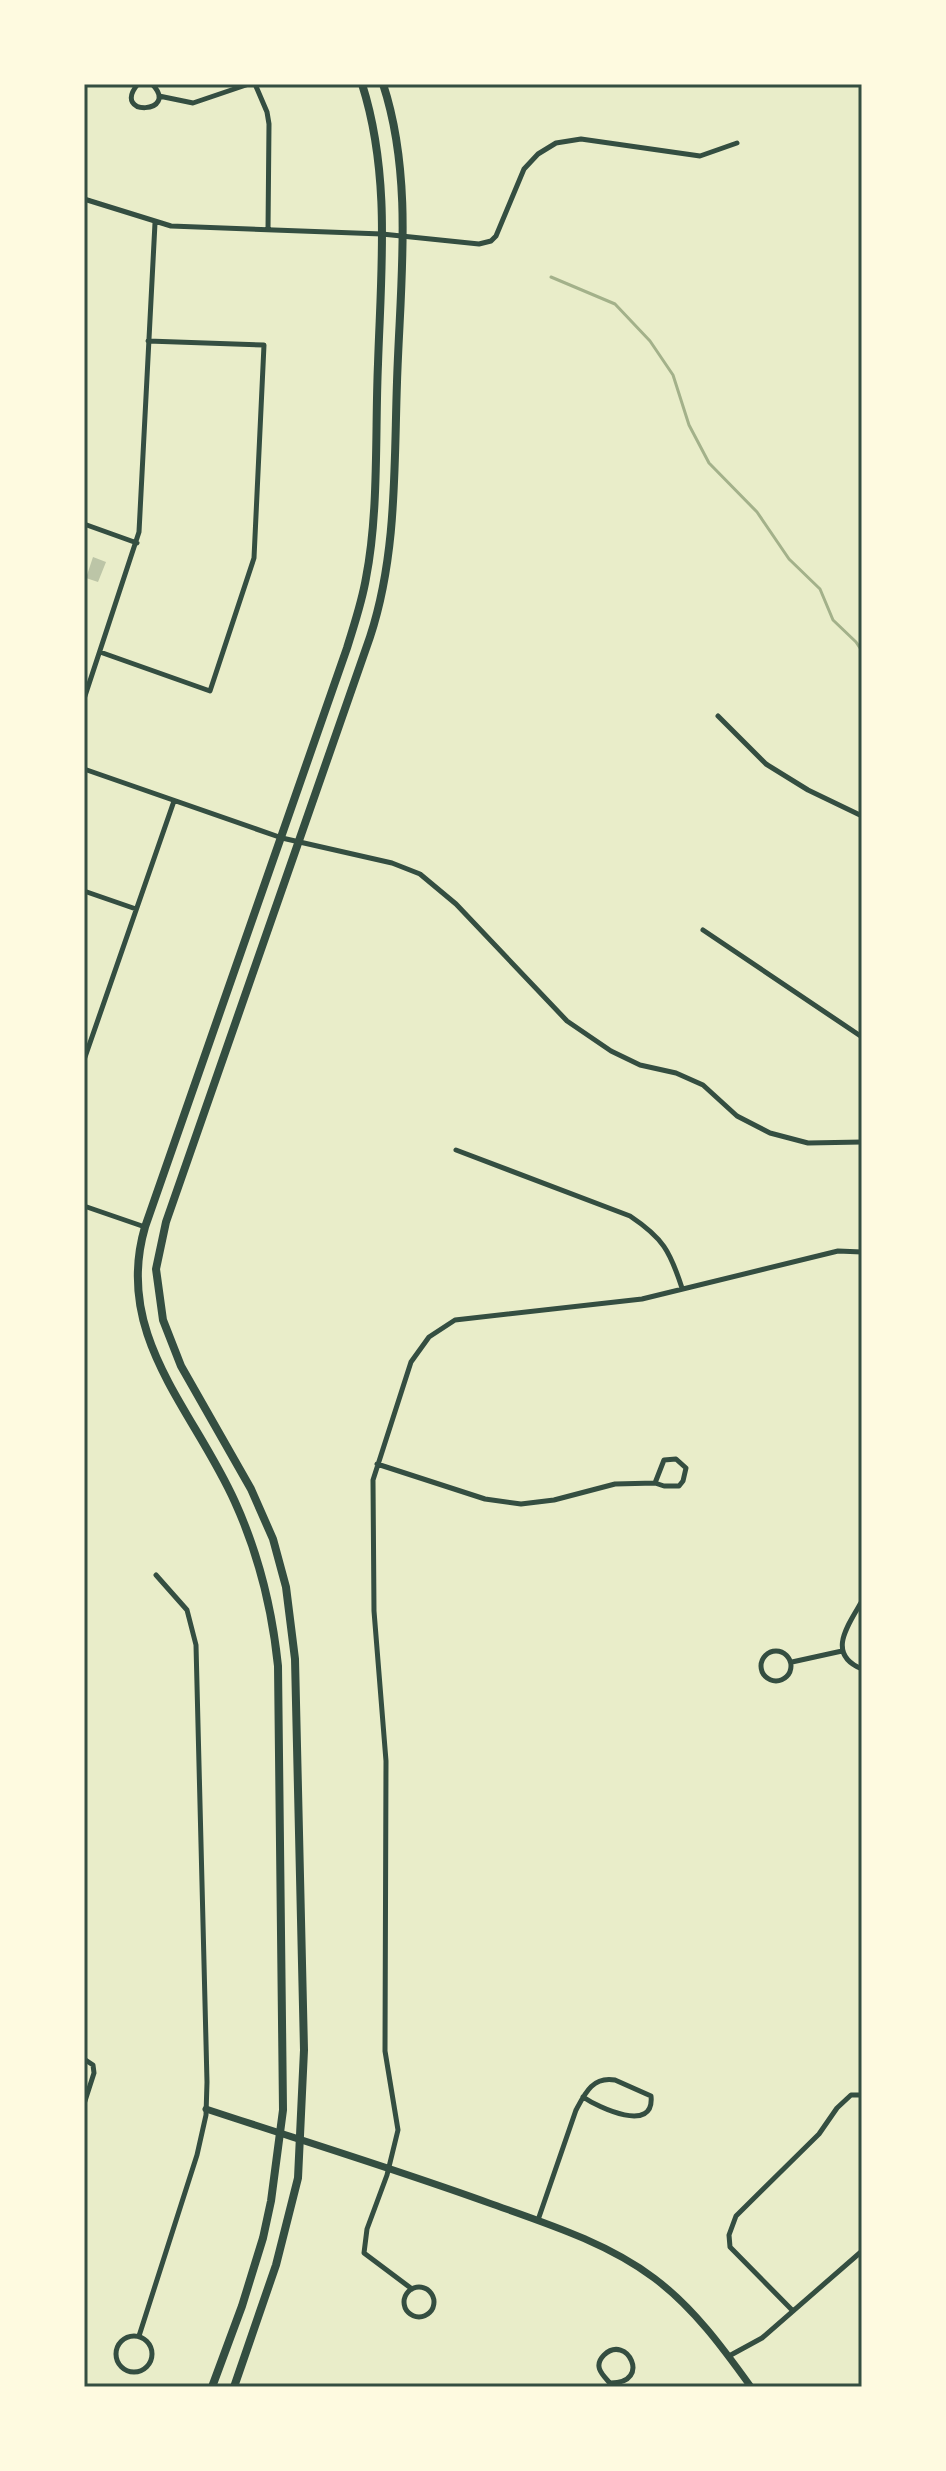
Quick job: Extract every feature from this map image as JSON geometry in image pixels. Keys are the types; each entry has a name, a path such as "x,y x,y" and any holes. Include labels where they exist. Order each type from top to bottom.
{"main road":[{"path":"212,2387 263,2238 280,2133 284,2059 278,1666 264,1578 239,1511 157,1361 144,1327 139,1307 138,1257 145,1227 347,648 366,578 372,522 382,234 380,161 362,84"},
{"path":"234,2387 276,2265 298,2178 301,2141 304,2050 293,1622 281,1567 263,1515 170,1343 158,1293 156,1269 166,1222 379,608 385,583 391,528 402,235 397,152 383,84"}],"street":[{"path":"138,84 131,96 139,108 150,108 159,96"},
{"path":"152,84 159,96 193,103 252,84 267,112 269,124 268,230"},
{"path":"84,199 155,223 188,228 402,235 479,244 491,241 499,231 524,169 547,147 564,140 581,139 700,156 737,143"},
{"path":"84,699 137,543 155,223"},
{"path":"100,652 210,691 254,558 264,345 148,341"},
{"path":"862,378 862,392"},
{"path":"84,524 137,543"},
{"path":"718,716 766,764 808,790 862,816"},
{"path":"84,769 282,838 400,866 431,880 567,1021 611,1051 640,1065 676,1073 703,1085 737,1116 770,1133 808,1143 862,1142"},
{"path":"84,1060 174,801"},
{"path":"84,891 136,909"},
{"path":"703,930 862,1037"},
{"path":"456,1150 630,1216 647,1227 671,1252 682,1288"},
{"path":"84,1206 145,1227"},
{"path":"412,2289 406,2294 405,2308 417,2317 424,2317 434,2307 432,2292 426,2288 412,2289 364,2253 367,2229 389,2167 398,2130 385,2051 386,1761 376,1659 373,1488 377,1464 411,1362 420,1347 441,1327 469,1317 642,1299 838,1251 862,1252"},
{"path":"377,1464 505,1504 536,1504 599,1487 655,1483 679,1486 686,1468 676,1459 664,1460 655,1483"},
{"path":"139,2336 197,2155 206,2109 196,1645 187,1610 156,1575"},
{"path":"862,1601 845,1632 842,1651 853,1665 862,1669"},
{"path":"772,1651 782,1651 792,1662 790,1672 782,1680 771,1680 761,1668 764,1657 772,1651"},
{"path":"792,1662 842,1651"},
{"path":"84,2059 93,2065 94,2073 84,2104"},
{"path":"538,2220 583,2097 592,2085 609,2079 641,2090 651,2096 652,2107 644,2116 634,2117 593,2104 583,2097"},
{"path":"793,2311 730,2247 731,2226 736,2216 819,2134 837,2108 851,2095 862,2095"},
{"path":"206,2109 389,2167 538,2220 611,2251 644,2271 680,2301 729,2356 751,2387"},
{"path":"729,2356 762,2338 862,2251"},
{"path":"139,2336 149,2342 152,2360 144,2369 133,2373 118,2363 116,2351 121,2340 139,2336"},
{"path":"616,2349 632,2359 633,2369 629,2378 612,2385 603,2378 599,2369 601,2359 607,2352 616,2349"}],"building":[{"path":"93,557 106,562 98,582 86,578"}],"waterway":[{"path":"551,277 615,304 650,341 673,375 689,425 709,463 757,512 789,559 820,589 833,620 862,651"}]}
